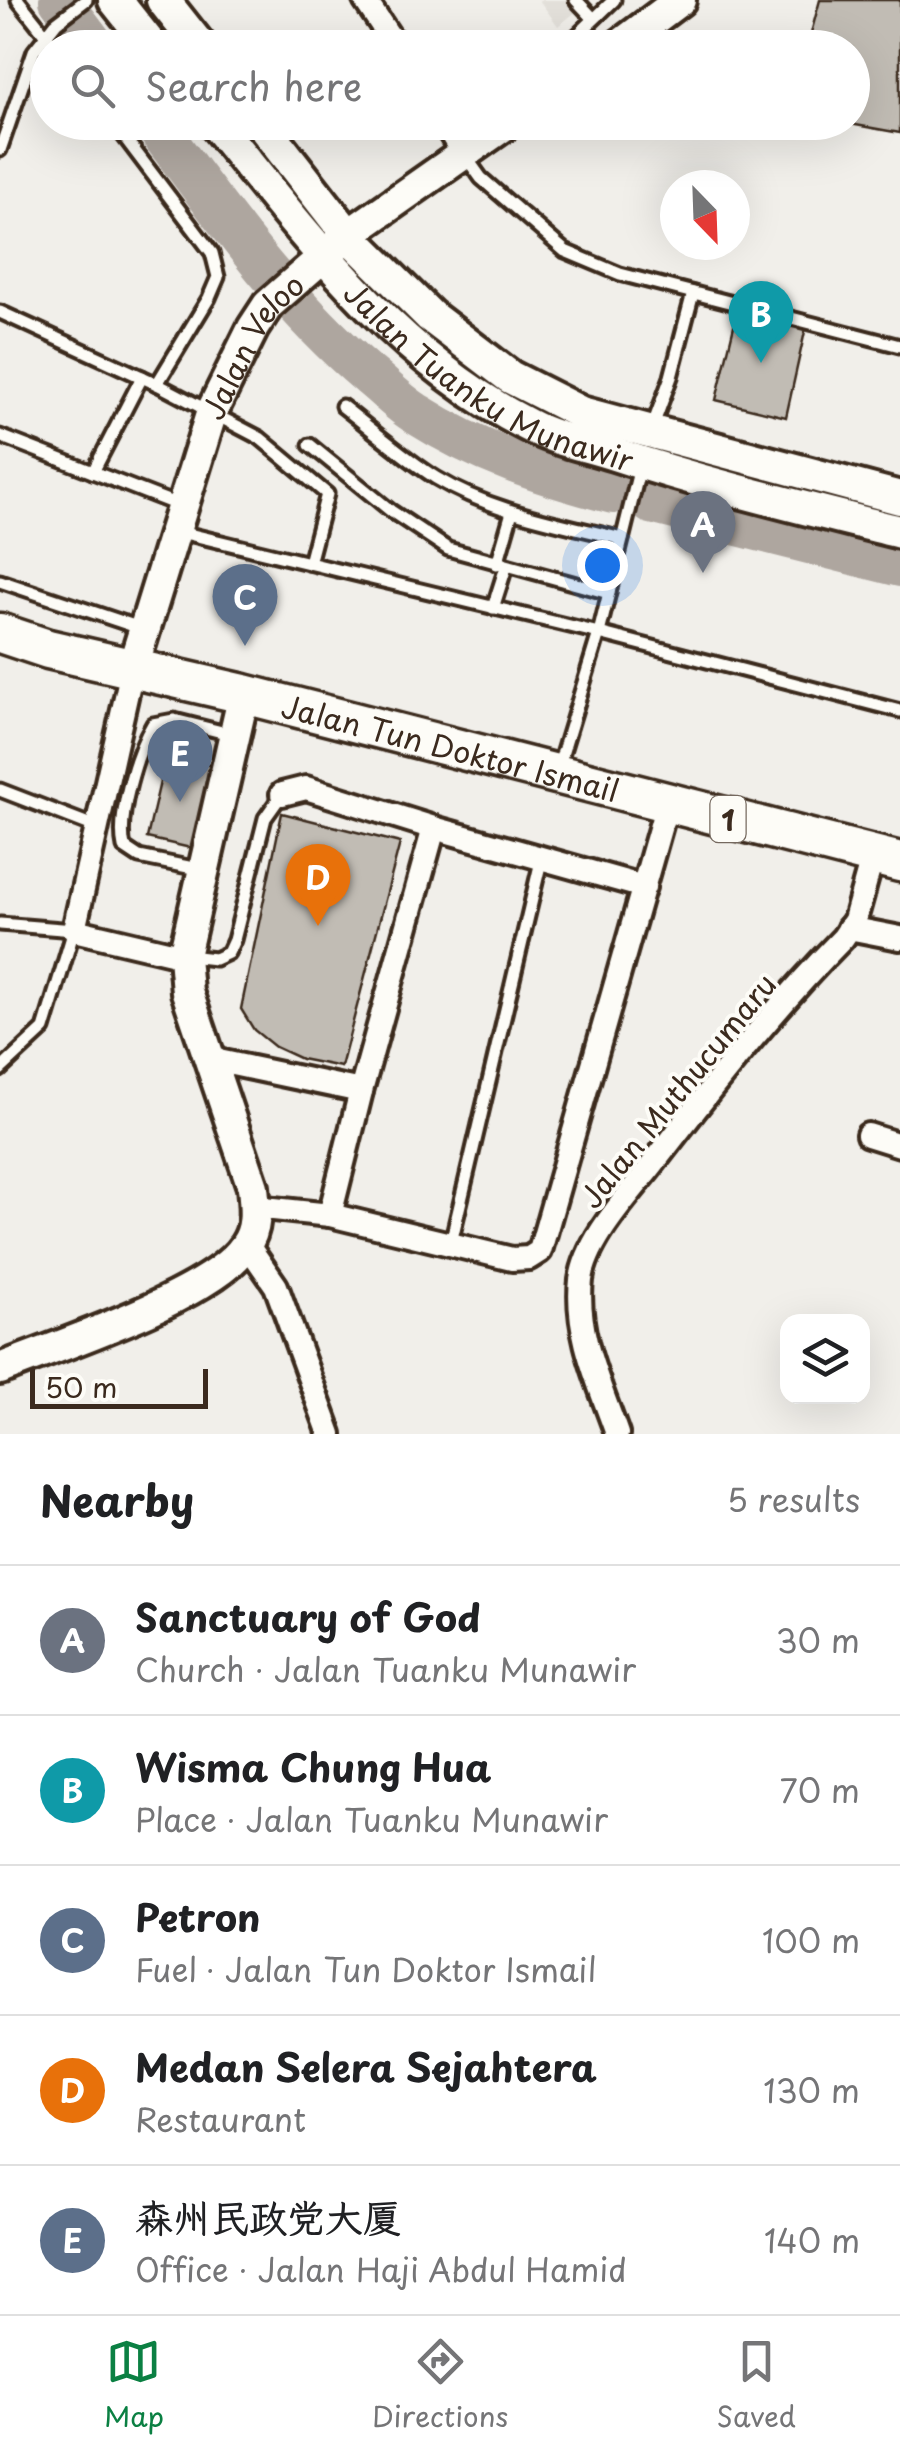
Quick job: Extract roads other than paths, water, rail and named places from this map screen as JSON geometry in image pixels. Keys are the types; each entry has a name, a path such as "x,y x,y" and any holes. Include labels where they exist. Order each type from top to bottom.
{"highway":[{"name":"Jalan Tun Doktor Ismail","path":"0,634 886,859"}],"main road":[{"path":"114,0 138,30"},
{"path":"163,0 187,30"},
{"name":"Jalan Tuanku Munawir","path":"226,140 312,265 376,313 431,362 486,401 532,427 900,498"},
{"name":"Jalan Tuanku Munawir","path":"274,140 348,235 430,316 510,377 645,448 900,532"}],"street":[{"path":"365,0 385,30"},
{"path":"640,30 680,0"},
{"path":"455,140 463,154"},
{"name":"Jalan Veloo","path":"132,670 212,412 252,328 268,306 348,235 482,140"},
{"path":"132,670 74,930 184,956"},
{"path":"0,1369 202,1283 227,1268 248,1244 256,1218 252,1187 186,992 184,956 244,694"},
{"path":"282,794 306,788 541,861 644,887"},
{"path":"255,1208 330,1216 512,1260 529,1258 540,1250 667,804"},
{"path":"330,1216 434,828"},
{"name":"Jalan Muthucumaru","path":"617,1434 580,1314 581,1276 601,1232 716,1082 850,928 886,859"},
{"path":"850,928 900,938"},
{"path":"208,1060 361,1092"},
{"path":"868,1135 900,1146"},
{"path":"248,1244 276,1286 330,1434"}],"lane":[{"path":"18,0 43,30"},
{"path":"51,30 86,0"},
{"path":"576,0 593,18"},
{"path":"581,30 614,0"},
{"path":"0,150 30,63"},
{"path":"126,140 212,254 218,277 157,384"},
{"path":"463,154 481,178 566,251 620,274 900,346"},
{"path":"556,775 599,634 645,448 671,377 693,293"},
{"path":"0,312 157,384 260,438 327,494 309,563"},
{"path":"94,472 142,377"},
{"path":"342,406 436,478 512,512 622,540"},
{"path":"0,436 94,472 179,519 309,563 900,711"},
{"path":"310,445 391,511 448,549 609,593"},
{"path":"493,608 512,512"},
{"path":"0,581 144,629"},
{"path":"204,870 139,857 124,848 120,829 144,739 153,724 174,720 234,735"},
{"path":"0,790 96,827"},
{"path":"184,956 216,958 228,953 265,818 282,794"},
{"path":"450,1247 541,861"},
{"path":"0,924 74,930 44,1029 0,1070"}],"waterway":[{"path":"60,0 82,30"},
{"path":"166,140 281,287 339,348 399,401 440,428 488,451 613,493"},
{"path":"651,503 900,566"}],"place":[{"name":"Wisma Chung Hua","path":"761,363"},
{"name":"Sanctuary of God","path":"703,573"},
{"name":"Petron","path":"245,646"},
{"name":"森州民政党大厦","path":"180,802"},
{"name":"Medan Selera Sejahtera","path":"318,926"}]}
